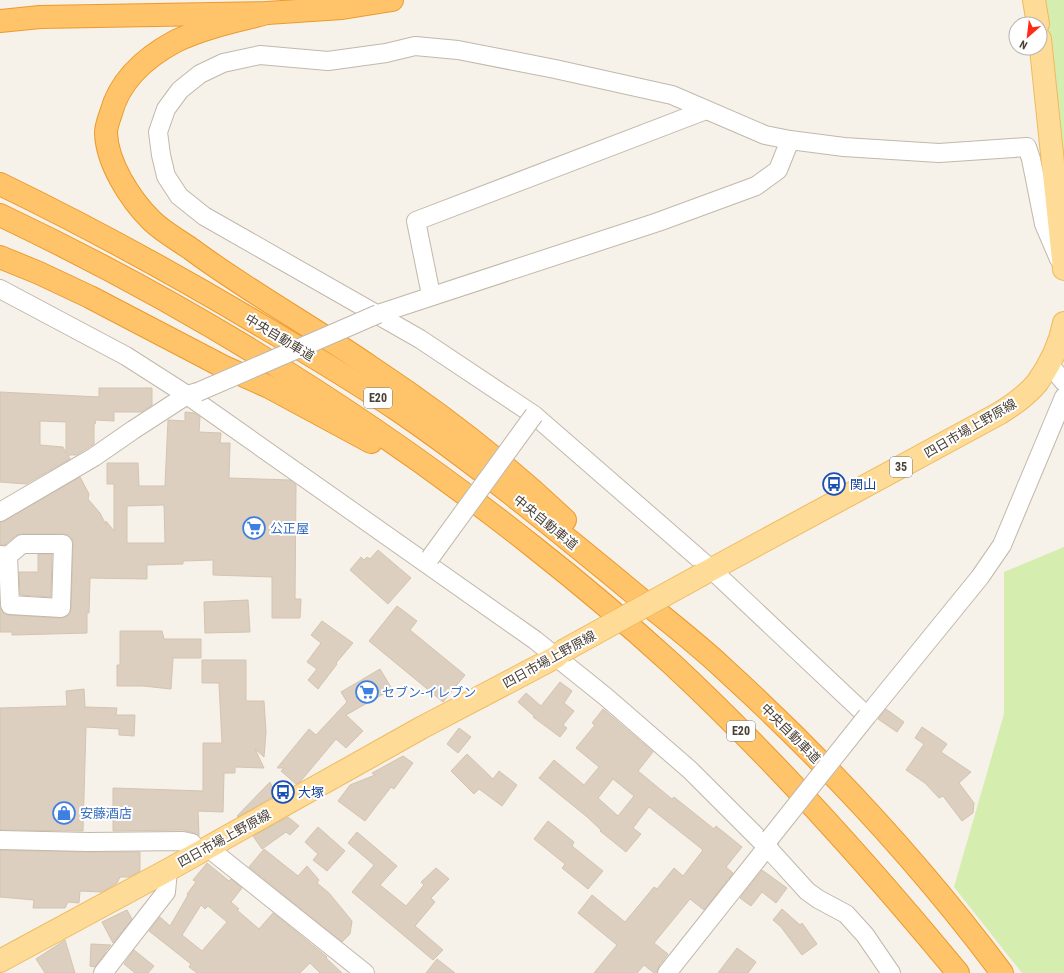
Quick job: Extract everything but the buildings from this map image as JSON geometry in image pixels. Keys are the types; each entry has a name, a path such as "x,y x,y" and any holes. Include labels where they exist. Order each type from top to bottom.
{"highway":[{"path":"0,8 33,4 149,0"},
{"path":"0,21 40,17 268,13 342,8 392,0"},
{"path":"268,13 204,29 176,41 141,64 128,78 112,106 106,130 107,144 113,161 120,179 133,201 152,222 213,266 373,368 449,422 536,492 721,665"},
{"name":"中央自動車道","path":"0,184 85,226 202,290 319,359 399,411 525,504 721,665 792,734 866,809 933,886 1002,973"},
{"name":"中央自動車道","path":"0,215 99,265 170,304 252,351 326,397 412,455 496,517 577,581 665,658 756,745 902,904 958,973"},
{"path":"0,257 83,293 222,366 268,387 380,447 496,517"}],"main road":[{"path":"1034,0 1037,16"},
{"path":"1042,56 1064,270"},
{"name":"四日市場上野原線","path":"0,960 168,870 421,728 1000,413 1016,403 1036,384 1049,364 1058,343 1064,323"}],"street":[{"path":"867,716 534,415 420,339 204,216 178,196 166,176 160,155 158,132 166,109 180,90 200,74 223,63 260,54 328,61 386,53 415,46 458,50 555,69 672,95 765,135 790,140 844,147 938,153 1027,148 1031,159 1044,224 1064,270"},
{"path":"431,295 416,221 706,110"},
{"path":"0,512 94,457 193,394 378,314 431,295 658,222 756,186 778,170 790,140"},
{"path":"0,290 126,356 193,394 427,560 535,640 559,654 690,770 768,842 807,891 818,899 846,914 865,935 891,973"},
{"path":"1049,364 1064,382"},
{"path":"667,973 867,716 980,577 999,551 1064,397"},
{"path":"427,560 534,415"},
{"path":"0,840 89,842 183,841 192,843 365,973"},
{"path":"103,973 166,892 168,870"}],"green space":[{"path":"1034,0 1064,0 1064,189 1043,56 1048,56 1048,16 1037,16"},
{"path":"1064,547 1064,973 1022,973 954,887 1004,714 1004,572"}],"place":[{"name":"関山","path":"834,484"},
{"name":"公正屋","path":"254,528"},
{"name":"セブン-イレブン","path":"367,692"},
{"name":"大塚","path":"283,792"},
{"name":"安藤酒店","path":"64,813"}]}
